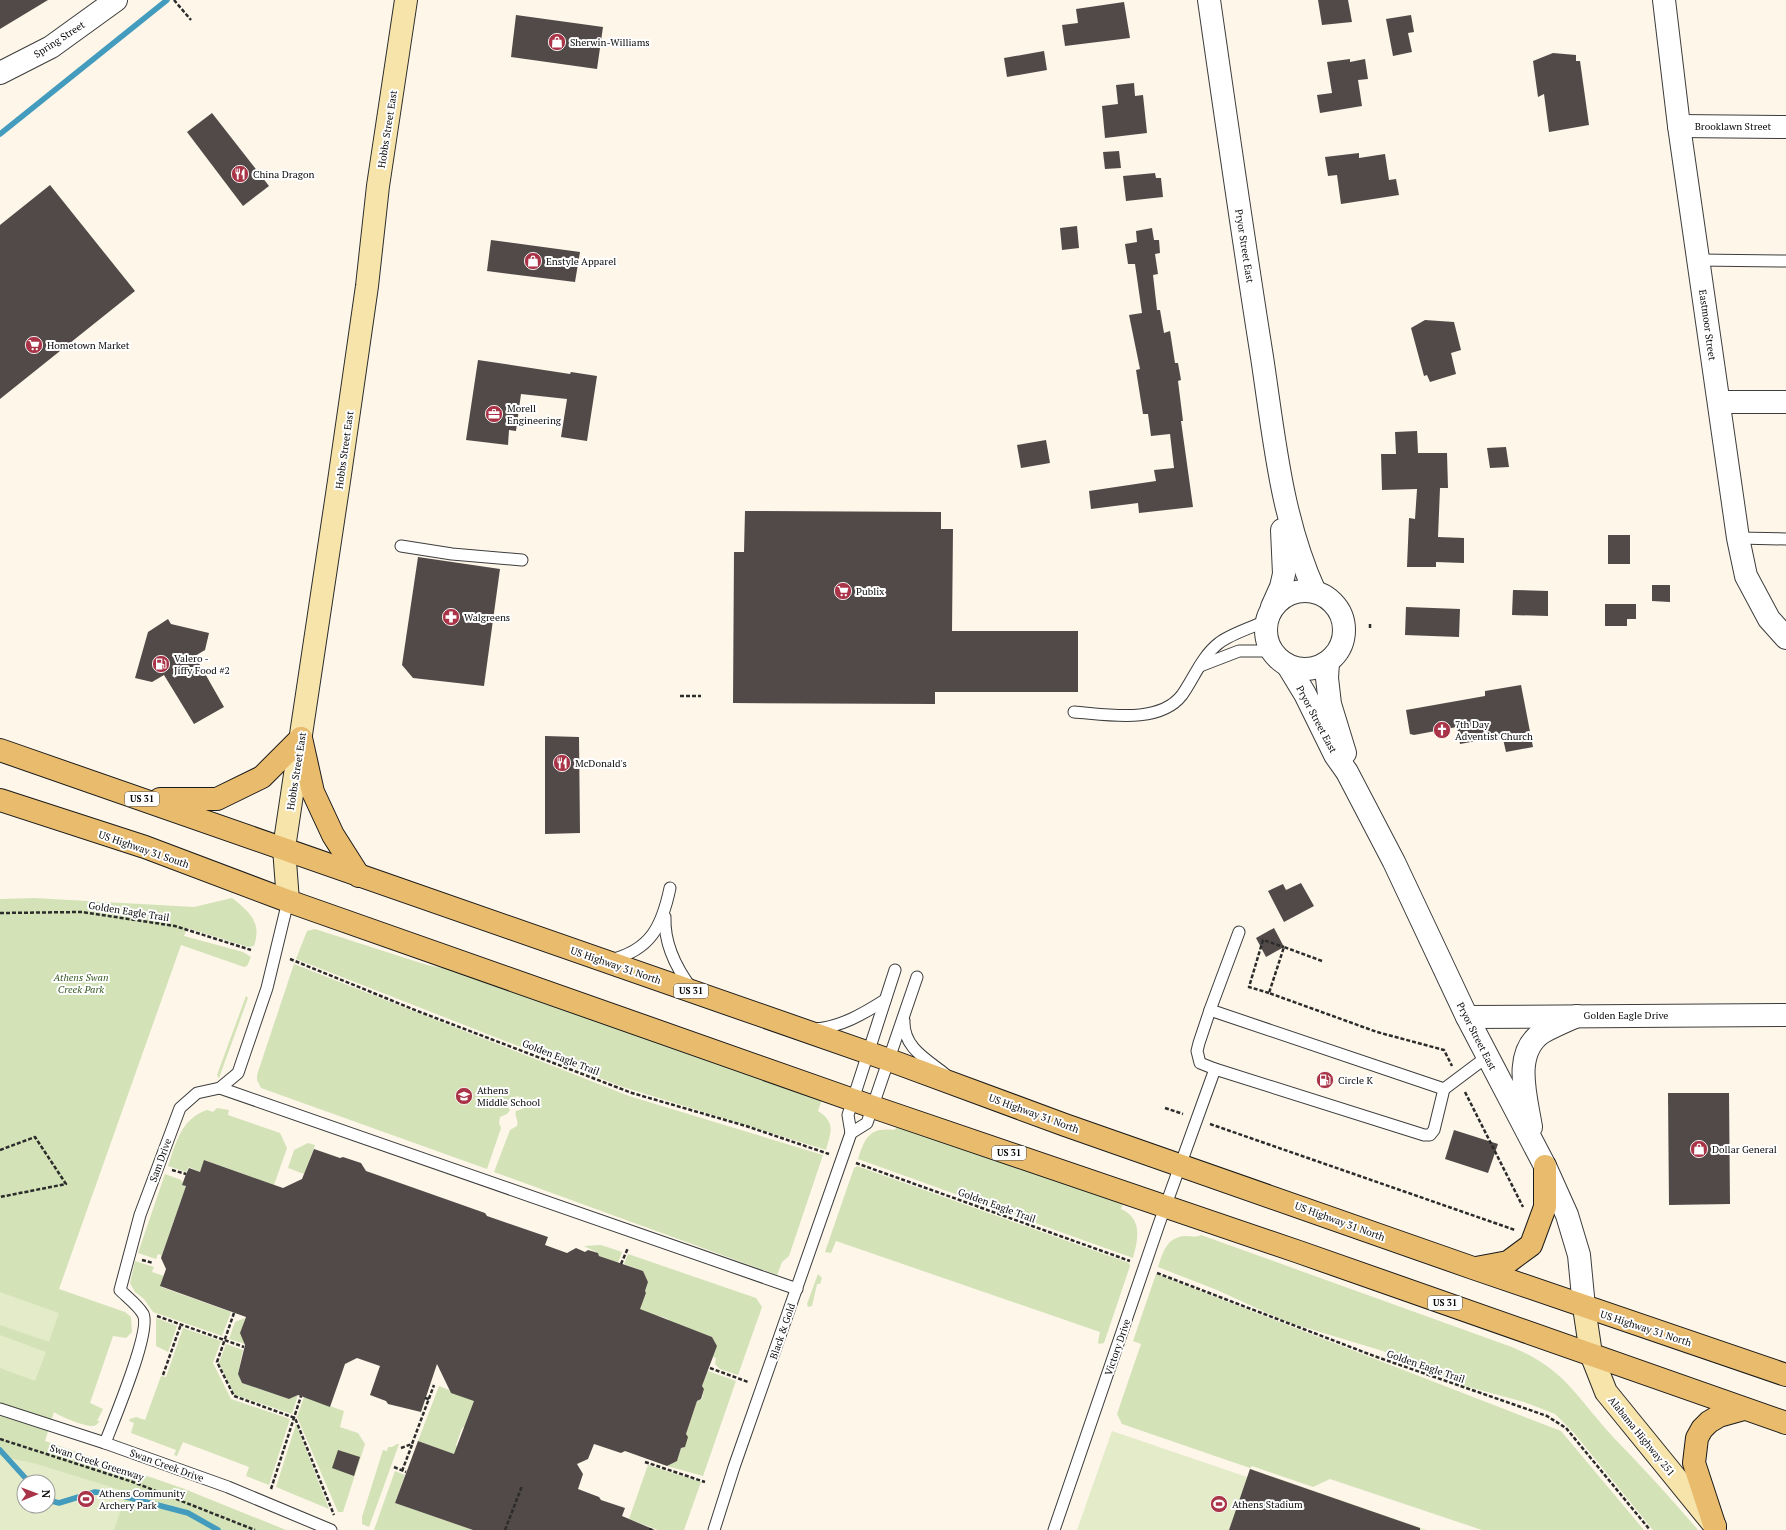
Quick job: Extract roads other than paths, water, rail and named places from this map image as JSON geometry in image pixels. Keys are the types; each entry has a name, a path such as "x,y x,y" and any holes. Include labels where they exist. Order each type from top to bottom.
{"main road":[{"name":"Hobbs Street East","path":"288,901 284,848 340,474 367,286 378,186 406,0"},
{"path":"142,799 217,799 262,777 301,738"},
{"path":"301,738 313,792 333,835 360,876"},
{"name":"US 31","path":"0,750 284,848"},
{"name":"US Highway 31 South","path":"0,800 145,848 288,901"},
{"name":"US Highway 31 North","path":"284,848 360,876 889,1060 1584,1307 1786,1375"},
{"name":"US 31","path":"288,901 873,1107 1591,1354 1786,1423"},
{"path":"1473,1268 1508,1262 1531,1244 1545,1207 1545,1166"},
{"name":"Alabama Highway 251","path":"1584,1307 1591,1354 1606,1392 1717,1529"},
{"path":"1717,1529 1694,1463 1697,1438 1702,1429 1709,1422 1719,1416 1744,1409"}],"street":[{"name":"Spring Street","path":"0,73 50,47 116,0"},
{"name":"Pryor Street East","path":"1209,0 1282,491 1296,545 1315,592"},
{"name":"Eastmoor Street","path":"1664,0 1679,126 1738,538 1746,576 1768,620 1786,638"},
{"name":"Brooklawn Street","path":"1679,126 1786,127"},
{"path":"1719,402 1786,402"},
{"name":"Pryor Street East","path":"1269,615 1281,587 1284,574 1282,491"},
{"path":"1303,591 1315,592 1325,596 1334,603 1340,612 1344,623 1342,645 1328,662 1309,670 1288,666 1278,659 1271,651 1266,636 1269,615 1280,600 1290,593 1303,591"},
{"name":"Pryor Street East","path":"1328,662 1330,704 1345,751 1347,772"},
{"name":"Pryor Street East","path":"1288,666 1305,694 1335,755 1347,772 1394,862 1467,1017 1545,1166 1567,1215 1579,1252 1584,1307"},
{"name":"Golden Eagle Drive","path":"1467,1017 1786,1015"},
{"path":"1533,1144 1523,1076 1527,1049 1542,1033 1577,1016"}],"lane":[{"path":"1698,260 1786,261"},
{"path":"1738,538 1786,539"},
{"path":"401,546 452,554 522,560"},
{"path":"1074,712 1134,716 1152,713 1169,706 1181,696 1198,668 1219,642 1269,615"},
{"path":"1198,668 1239,651 1271,651"},
{"path":"605,961 627,955 645,944 659,926 670,888"},
{"name":"Sam Drive","path":"105,1443 128,1382 146,1326 143,1314 120,1290 140,1215 180,1108 197,1093 220,1088 238,1073 267,988 288,901"},
{"path":"666,906 666,931 671,953 681,974 695,993"},
{"path":"1239,932 1210,1010 1197,1051 1200,1063 1424,1135 1430,1135 1434,1130 1444,1089 1488,1056"},
{"name":"Black & Gold","path":"714,1530 761,1389 851,1133 848,1115 895,970"},
{"path":"851,1133 867,1123 917,977"},
{"path":"803,1030 827,1028 848,1021 885,1000"},
{"path":"1210,1010 1444,1089"},
{"path":"904,1016 903,1030 909,1044 963,1087"},
{"name":"Victory Drive","path":"1054,1530 1215,1069"},
{"path":"220,1088 797,1289"},
{"name":"Swan Creek Drive","path":"0,1409 105,1443 228,1487 331,1530"}],"waterway":[{"path":"0,134 167,0"},
{"path":"0,1450 22,1474"},
{"path":"56,1502 59,1503 95,1492 119,1495 188,1513 218,1530"}],"place":[{"name":"Sherwin-Williams","path":"557,42"},
{"name":"China Dragon","path":"240,174"},
{"name":"Enstyle Apparel","path":"533,261"},
{"name":"Hometown Market","path":"34,345"},
{"name":"Morell Engineering","path":"494,414"},
{"name":"Publix","path":"843,591"},
{"name":"Walgreens","path":"451,617"},
{"name":"Valero - Jiffy Food #2","path":"161,664"},
{"name":"7th Day Adventist Church","path":"1442,730"},
{"name":"McDonald's","path":"562,763"},
{"name":"Circle K","path":"1325,1080"},
{"name":"Athens Middle School","path":"464,1096"},
{"name":"Dollar General","path":"1699,1149"},
{"name":"Athens Community Archery Park","path":"86,1499"},
{"name":"Athens Stadium","path":"1219,1504"}],"park label":[{"name":"Athens Swan Creek Park","path":"81,982"}]}
